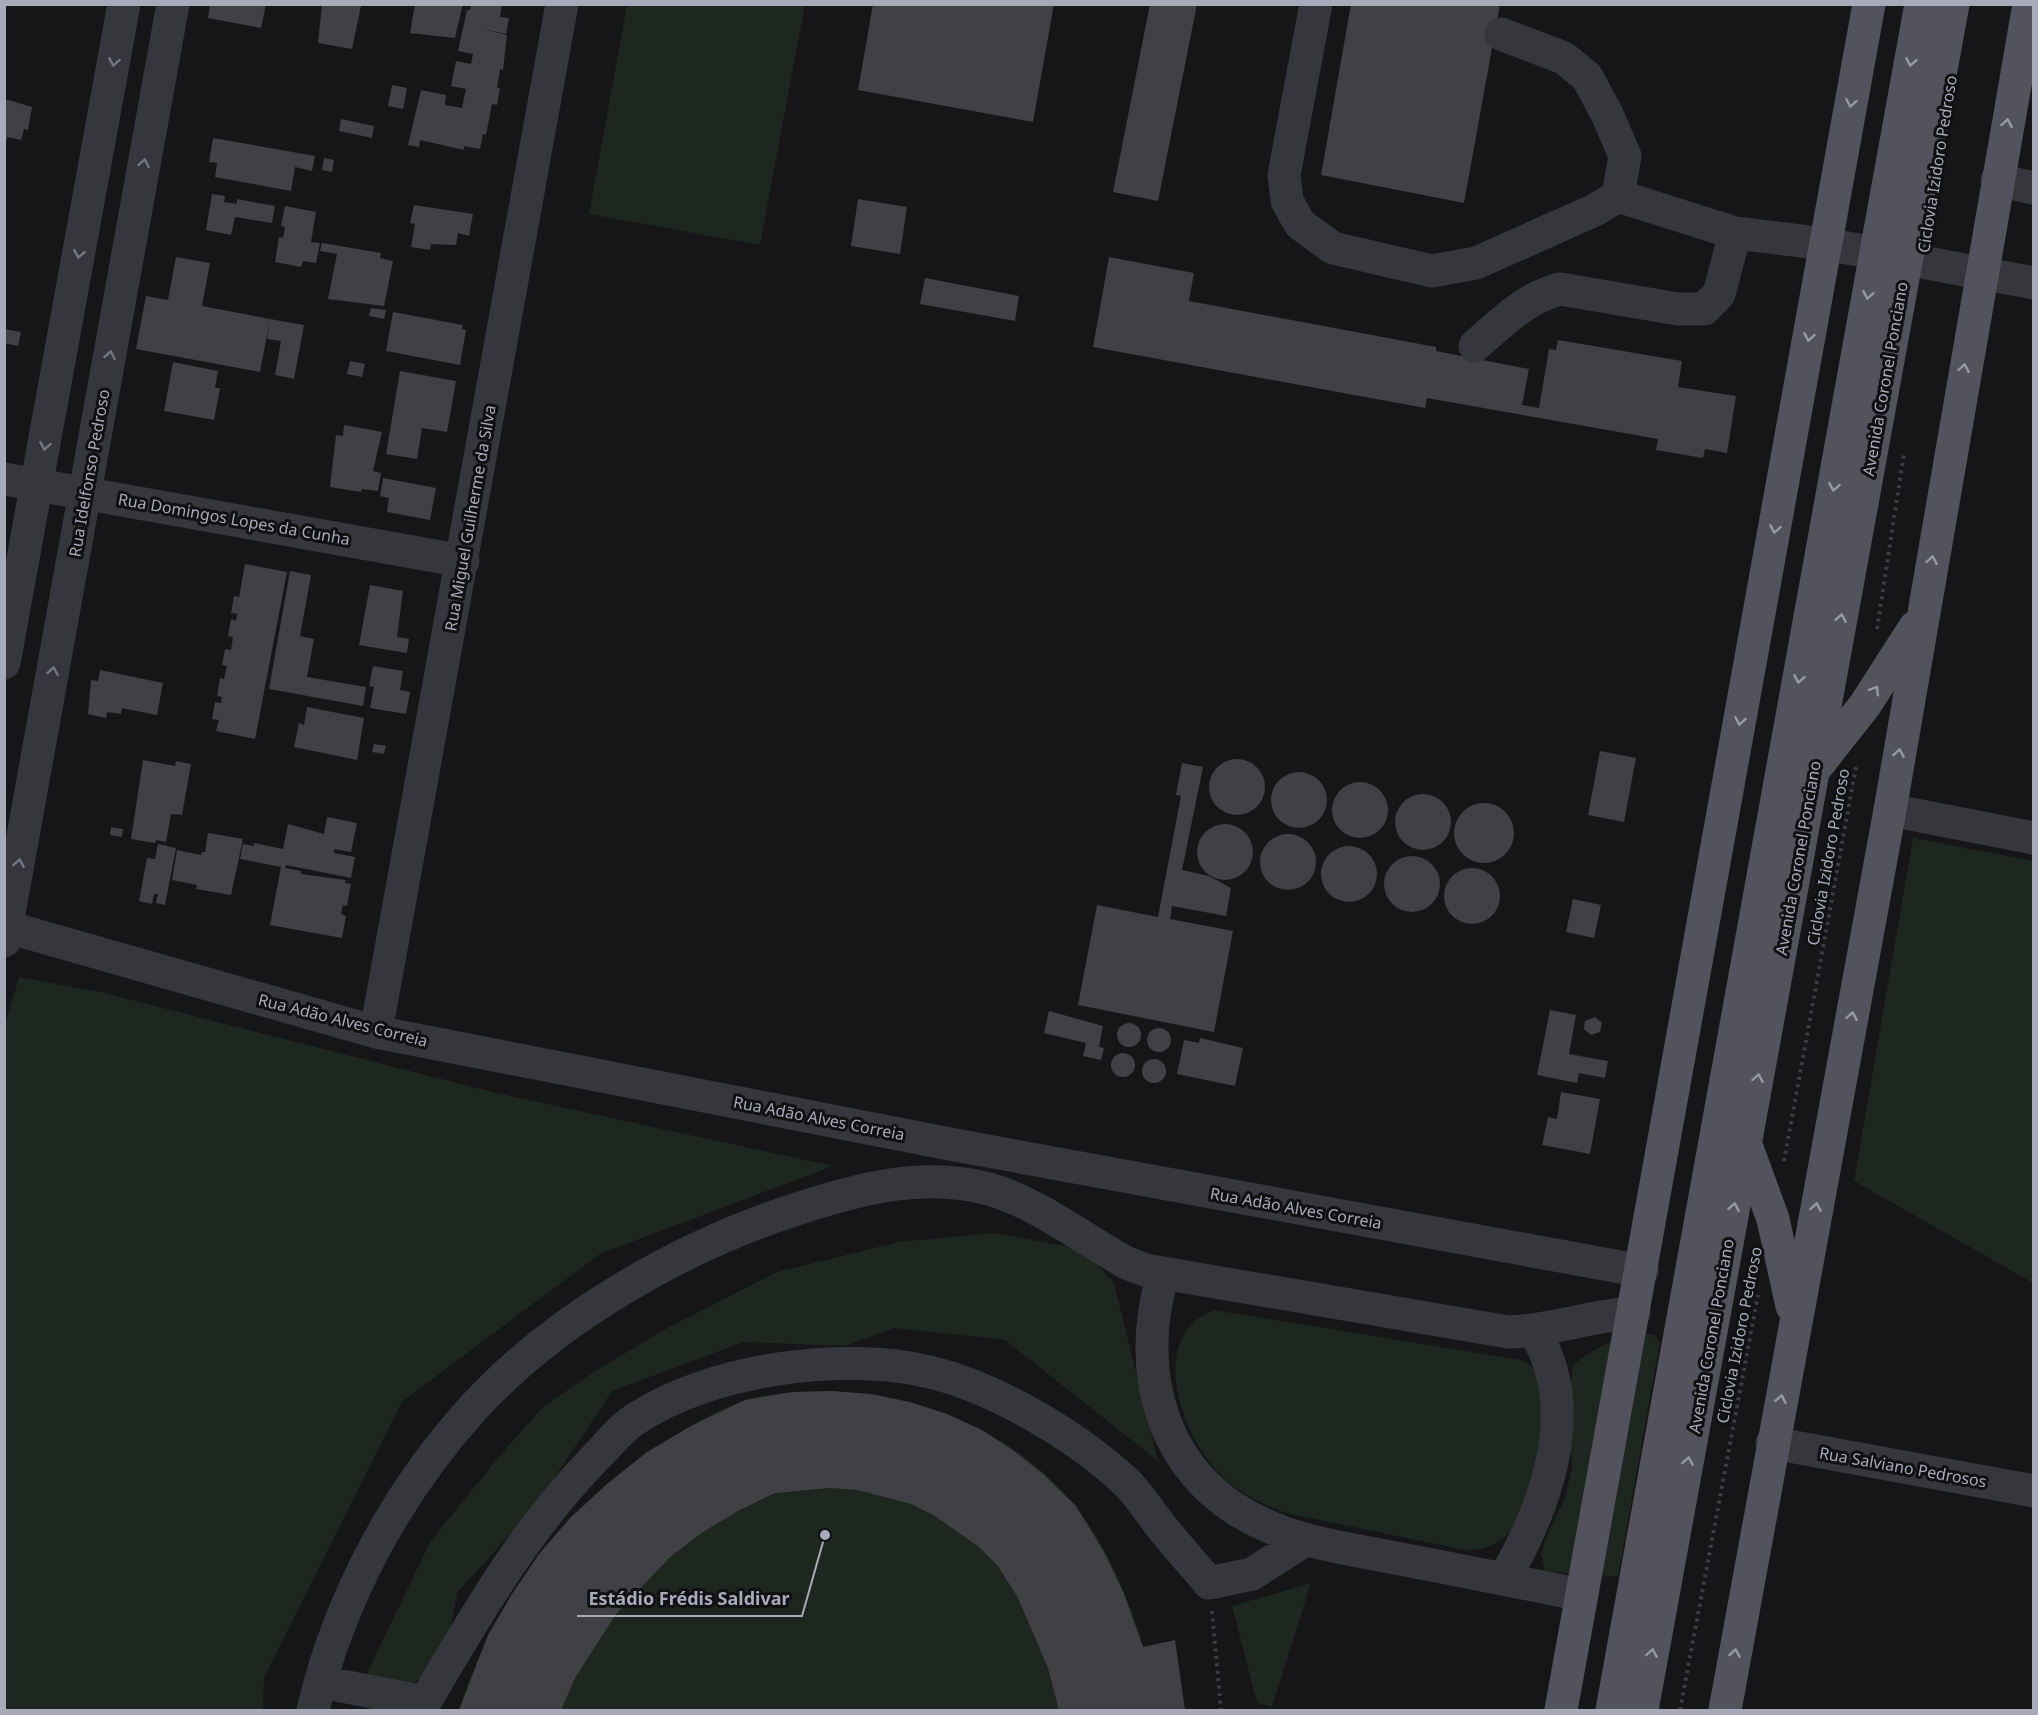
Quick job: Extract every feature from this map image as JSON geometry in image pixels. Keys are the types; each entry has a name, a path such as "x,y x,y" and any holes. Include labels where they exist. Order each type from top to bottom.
{"main road":[{"path":"1561,1710 1869,4"},
{"path":"1725,1710 1772,1443 1890,810 1981,271 2029,4"},
{"name":"Avenida Coronel Ponciano","path":"1642,1710 1814,770 1891,256 1911,145 1946,6"},
{"path":"1612,1710 1891,256"},
{"path":"1814,770 1865,705 1923,615"},
{"path":"1745,1144 1773,1220 1796,1319"},
{"path":"1572,1648 1572,1710"}],"street":[{"path":"4,663 124,4"},
{"name":"Rua Idelfonso Pedroso","path":"5,931 172,4"},
{"name":"Rua Miguel Guilherme da Silva","path":"376,1032 562,4"},
{"path":"1316,4 1284,175 1287,201 1300,224 1333,248 1432,271 1476,263 1594,210 1618,196 1735,233 1826,244 1981,271 2034,283"},
{"path":"1501,34 1564,58 1587,77 1607,114 1625,156 1618,196"},
{"path":"1997,180 2034,188"},
{"path":"1475,346 1521,306 1541,294 1560,289 1678,309 1704,309 1719,294 1735,233"},
{"name":"Rua Domingos Lopes da Cunha","path":"4,479 463,561"},
{"path":"1890,810 2034,838"},
{"name":"Rua Adão Alves Correia","path":"5,931 376,1032 955,1145 1642,1271"},
{"path":"1305,1540 1252,1574 1209,1584 1126,1482 1071,1440 1005,1400 930,1372 869,1364 807,1366 749,1373 697,1388 633,1420 578,1475 529,1535 483,1605 425,1702 317,1696 347,1608 390,1521 439,1450 476,1405 549,1340 589,1312 690,1253 731,1233 838,1196 894,1182 941,1182 989,1189 1062,1224 1127,1263 1163,1275 1508,1332 1560,1328 1586,1319 1634,1313"},
{"path":"1163,1275 1155,1301 1151,1360 1154,1386 1170,1437 1190,1466 1220,1497 1260,1523 1305,1540 1582,1595"},
{"path":"1504,1579 1520,1551 1538,1510 1552,1462 1557,1425 1558,1396 1555,1376 1534,1331"},
{"name":"Rua Salviano Pedrosos","path":"1772,1443 2034,1491"}],"path":[{"path":"1876,635 1905,449"},
{"name":"Ciclovia Izidoro Pedroso","path":"1782,1173 1857,759"},
{"name":"Ciclovia Izidoro Pedroso","path":"1680,1710 1760,1288"},
{"path":"1209,1584 1221,1710"}],"shaded area":[{"path":"627,5 805,5 760,245 589,214"},
{"path":"1913,838 2033,861 2033,1283 1854,1181"},
{"path":"19,977 100,992 497,1093 833,1166 600,1254 402,1402 264,1678 263,1710 5,1710 4,1028"},
{"path":"993,1233 1083,1249 1114,1283 1158,1461 1005,1340 894,1328 845,1346 744,1342 612,1391 535,1507 457,1593 446,1652 433,1670 413,1683 364,1679 430,1542 502,1453 542,1408 592,1373 669,1327 777,1272 898,1242"},
{"path":"1214,1310 1521,1360 1533,1367 1543,1386 1540,1441 1522,1507 1515,1524 1507,1535 1488,1547 1465,1550 1290,1514 1260,1502 1232,1485 1216,1470 1191,1432 1176,1385 1176,1362 1181,1340 1193,1323"},
{"path":"1653,1334 1660,1342 1618,1577 1545,1571 1541,1553 1550,1528 1564,1501 1572,1468 1568,1407 1573,1365 1592,1351 1610,1342 1630,1336"},
{"path":"832,1391 900,1401 966,1423 996,1438 1025,1457 1051,1480 1075,1506 1090,1527 1117,1576 1138,1631 1158,1710 459,1710 475,1667 516,1589 571,1519 603,1488 638,1460 676,1435 728,1407 767,1395"},
{"path":"1311,1583 1272,1707 1257,1703 1232,1606"}],"building":[{"path":"210,4 266,4 261,28 208,18"},
{"path":"322,4 361,6 352,49 318,43"},
{"path":"415,4 463,4 455,38 410,33"},
{"path":"471,4 502,4 500,17 509,18 506,34 479,28 507,35 503,70 500,69 497,88 500,88 497,105 492,104 486,135 483,134 480,149 464,146 464,150 420,140 419,147 408,145 421,90 446,95 445,105 462,108 466,89 451,86 456,61 471,64 473,54 458,51 467,10 470,10"},
{"path":"873,4 1054,4 1033,122 858,90"},
{"path":"1150,4 1197,4 1158,201 1113,192"},
{"path":"1351,4 1500,4 1464,203 1321,175"},
{"path":"392,85 407,88 403,109 388,106"},
{"path":"5,99 32,107 28,130 24,129 21,140 7,137 6,143"},
{"path":"341,119 374,126 372,138 339,131"},
{"path":"213,138 315,156 312,171 295,167 291,191 215,177 217,163 209,162"},
{"path":"324,158 334,160 332,172 322,170"},
{"path":"212,194 225,196 224,202 237,204 237,199 275,206 272,223 235,217 231,235 206,230"},
{"path":"858,199 907,207 900,254 851,246"},
{"path":"414,205 473,214 469,236 458,233 456,245 431,244 430,250 411,247 415,224 410,223"},
{"path":"285,206 316,212 311,242 320,243 316,263 303,261 301,267 275,262 279,237 283,238 285,227 281,226"},
{"path":"322,243 381,253 380,258 393,261 384,306 328,299 337,254 320,251"},
{"path":"176,257 210,263 202,306 270,319 260,372 136,349 146,296 168,300"},
{"path":"1109,257 1194,273 1189,301 1436,347 1436,351 1529,369 1522,405 1539,408 1549,349 1556,350 1558,340 1682,361 1678,387 1736,396 1727,453 1705,449 1703,458 1656,450 1658,439 1427,398 1425,408 1093,347"},
{"path":"925,278 1019,296 1015,321 920,304"},
{"path":"371,308 386,310 384,319 369,316"},
{"path":"393,312 463,325 462,329 466,330 460,365 386,351"},
{"path":"270,319 304,325 294,379 275,375 281,341 267,339"},
{"path":"4,329 21,332 18,346 4,343"},
{"path":"350,361 365,364 362,377 347,374"},
{"path":"173,362 218,371 215,388 220,388 214,420 164,411"},
{"path":"400,371 456,381 447,432 422,428 417,459 386,454"},
{"path":"344,425 382,432 373,471 381,473 378,491 362,489 361,492 330,487 336,435 343,436"},
{"path":"383,478 436,488 430,520 387,512 389,498 380,496"},
{"path":"245,564 287,572 255,739 216,731 219,720 212,719 215,702 221,703 222,697 217,696 220,678 224,679 227,666 222,665 225,649 231,650 233,637 228,636 231,619 236,621 237,614 231,613 234,596 239,597"},
{"path":"290,571 311,575 300,636 314,639 307,677 366,687 363,706 269,689"},
{"path":"370,585 403,591 397,637 409,639 407,653 359,645"},
{"path":"373,666 403,671 400,690 410,692 406,714 370,708 374,687 369,686"},
{"path":"100,670 163,683 157,715 122,708 121,714 107,712 106,718 88,714 91,680 98,681"},
{"path":"307,707 364,718 357,760 294,747 299,723 304,725"},
{"path":"374,744 386,746 384,754 372,752"},
{"path":"1600,751 1636,758 1624,822 1588,815"},
{"path":"1231,759 1243,759 1253,763 1261,771 1265,787 1261,803 1253,811 1243,815 1231,815 1221,811 1213,803 1209,793 1209,781 1213,771 1221,763"},
{"path":"143,760 175,766 176,761 191,764 182,815 171,814 166,842 156,840 155,843 131,839"},
{"path":"1182,763 1203,767 1182,870 1209,876 1231,888 1226,916 1172,906 1170,919 1233,931 1214,1032 1078,1005 1097,905 1158,917 1181,796 1176,795"},
{"path":"1294,772 1304,772 1319,780 1325,789 1327,800 1325,811 1319,820 1304,828 1294,828 1283,823 1276,816 1271,805 1271,795 1276,784 1283,777"},
{"path":"1354,782 1366,782 1380,790 1388,804 1386,821 1380,830 1366,838 1354,838 1337,826 1332,816 1332,804 1344,787"},
{"path":"1417,794 1429,794 1443,802 1451,816 1449,833 1443,842 1429,850 1417,850 1400,838 1395,828 1395,816 1407,799"},
{"path":"1484,803 1501,808 1509,816 1514,833 1509,850 1501,858 1484,863 1467,858 1459,850 1454,833 1459,816 1467,808"},
{"path":"327,817 357,823 351,852 334,849 334,853 355,857 351,878 286,865 285,868 301,871 301,874 346,880 345,883 351,884 347,906 343,905 341,914 346,916 342,938 270,925 281,867 240,859 243,844 254,846 254,843 283,849 288,824 324,834"},
{"path":"1219,824 1231,824 1241,828 1249,836 1253,852 1249,868 1241,876 1231,880 1219,880 1209,876 1201,868 1197,858 1197,846 1201,836 1209,828"},
{"path":"111,827 123,829 122,837 110,835"},
{"path":"208,833 243,839 231,895 196,889 197,885 172,880 177,850 201,855 205,852"},
{"path":"1282,834 1294,834 1304,838 1312,846 1316,862 1312,878 1304,886 1294,890 1282,890 1272,886 1264,878 1260,868 1260,856 1264,846 1272,838"},
{"path":"158,844 176,848 165,905 156,903 158,894 154,894 152,904 139,901 147,858 155,859"},
{"path":"1343,846 1355,846 1369,854 1377,868 1375,885 1369,894 1355,902 1343,902 1326,890 1321,880 1321,868 1333,851"},
{"path":"1406,856 1418,856 1432,864 1440,878 1438,895 1432,904 1418,912 1406,912 1389,900 1384,890 1384,878 1396,861"},
{"path":"1466,868 1478,868 1492,876 1500,890 1498,907 1492,916 1478,924 1466,924 1449,912 1444,902 1444,890 1456,873"},
{"path":"1573,899 1601,905 1594,938 1566,932"},
{"path":"1550,1010 1576,1015 1569,1054 1608,1061 1605,1078 1579,1073 1577,1083 1537,1075"},
{"path":"1049,1011 1103,1026 1099,1047 1104,1048 1101,1060 1083,1056 1086,1043 1044,1033"},
{"path":"1595,1017 1602,1023 1600,1032 1591,1035 1584,1029 1585,1021"},
{"path":"1129,1023 1134,1024 1140,1030 1140,1040 1134,1046 1129,1047 1124,1046 1118,1040 1117,1035 1118,1030 1124,1024"},
{"path":"1159,1028 1164,1029 1170,1035 1170,1045 1164,1051 1159,1052 1154,1051 1148,1045 1147,1040 1148,1035 1154,1029"},
{"path":"1200,1038 1243,1048 1235,1086 1177,1074 1184,1040 1199,1043"},
{"path":"1123,1053 1128,1054 1134,1060 1134,1070 1128,1076 1123,1077 1118,1076 1112,1070 1111,1065 1112,1060 1118,1054"},
{"path":"1154,1059 1159,1060 1165,1066 1165,1076 1159,1082 1154,1083 1149,1082 1143,1076 1142,1071 1143,1066 1149,1060"},
{"path":"1561,1092 1600,1099 1590,1154 1542,1145 1548,1117 1557,1119"},
{"path":"832,1391 871,1394 910,1402 947,1414 982,1430 1014,1451 1044,1475 1076,1506 1104,1552 1124,1594 1143,1647 1175,1640 1185,1710 1059,1710 1048,1668 1018,1598 998,1566 979,1547 935,1516 911,1504 858,1490 830,1488 775,1493 703,1532 670,1557 616,1614 575,1678 561,1710 459,1710 488,1635 512,1594 539,1554 570,1518 607,1484 647,1452 691,1426 745,1400 792,1392"}],"place":[{"name":"Estádio Frédis Saldivar","path":"825,1535"}]}
